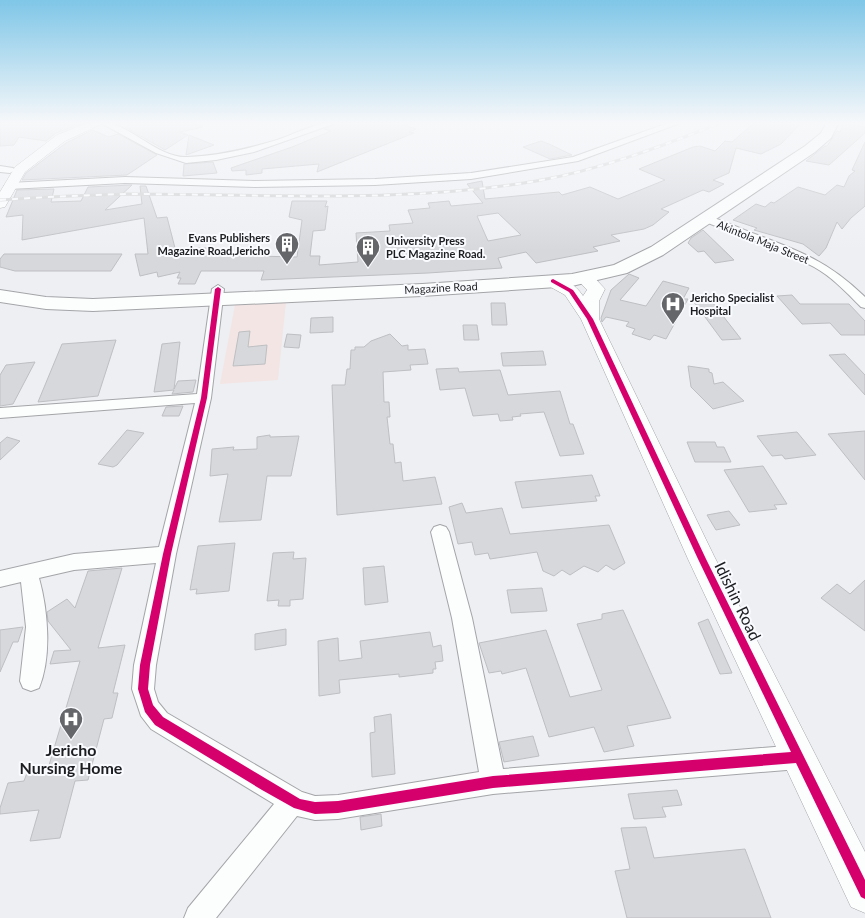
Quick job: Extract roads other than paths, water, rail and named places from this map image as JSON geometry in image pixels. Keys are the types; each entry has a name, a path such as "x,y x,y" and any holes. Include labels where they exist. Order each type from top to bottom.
{"main road":[{"name":"Magazine Road","path":"0,281 37,292 66,295 422,290 585,278 614,271 636,262 707,219 771,165"},
{"name":"Magazine Road","path":"0,296 30,302 64,305 522,274 580,267 608,259 628,249 776,165"}],"street":[{"path":"5,183 27,165"},
{"path":"5,183 125,180 255,184 375,182 488,174 541,165"},
{"path":"0,204 5,183 5,169"},
{"name":"Akintola Maja Street","path":"707,219 792,252 819,265 844,282 864,302"},
{"path":"585,278 596,290 590,301 590,319"},
{"name":"Idishin Road","path":"552,281 571,291 590,319 702,559 865,893"},
{"path":"217,294 204,398 167,554 145,665 143,689 149,708 159,720 293,801 315,808 338,807 493,782 798,757"},
{"path":"0,413 204,398"},
{"path":"440,532 462,618 493,782"},
{"path":"0,580 74,562 167,554"},
{"path":"28,573 35,598 37,619 37,642 30,681"},
{"path":"198,918 293,801"}],"railway":[{"path":"0,200 128,194 332,196 434,193 536,181 604,165"}],"place":[{"name":"Evans Publishers Magazine Road,Jericho","path":"287,265"},
{"name":"University Press PLC Magazine Road.","path":"368,268"},
{"name":"Jericho Specialist Hospital","path":"673,325"},
{"name":"Jericho Nursing Home","path":"71,740"}]}
